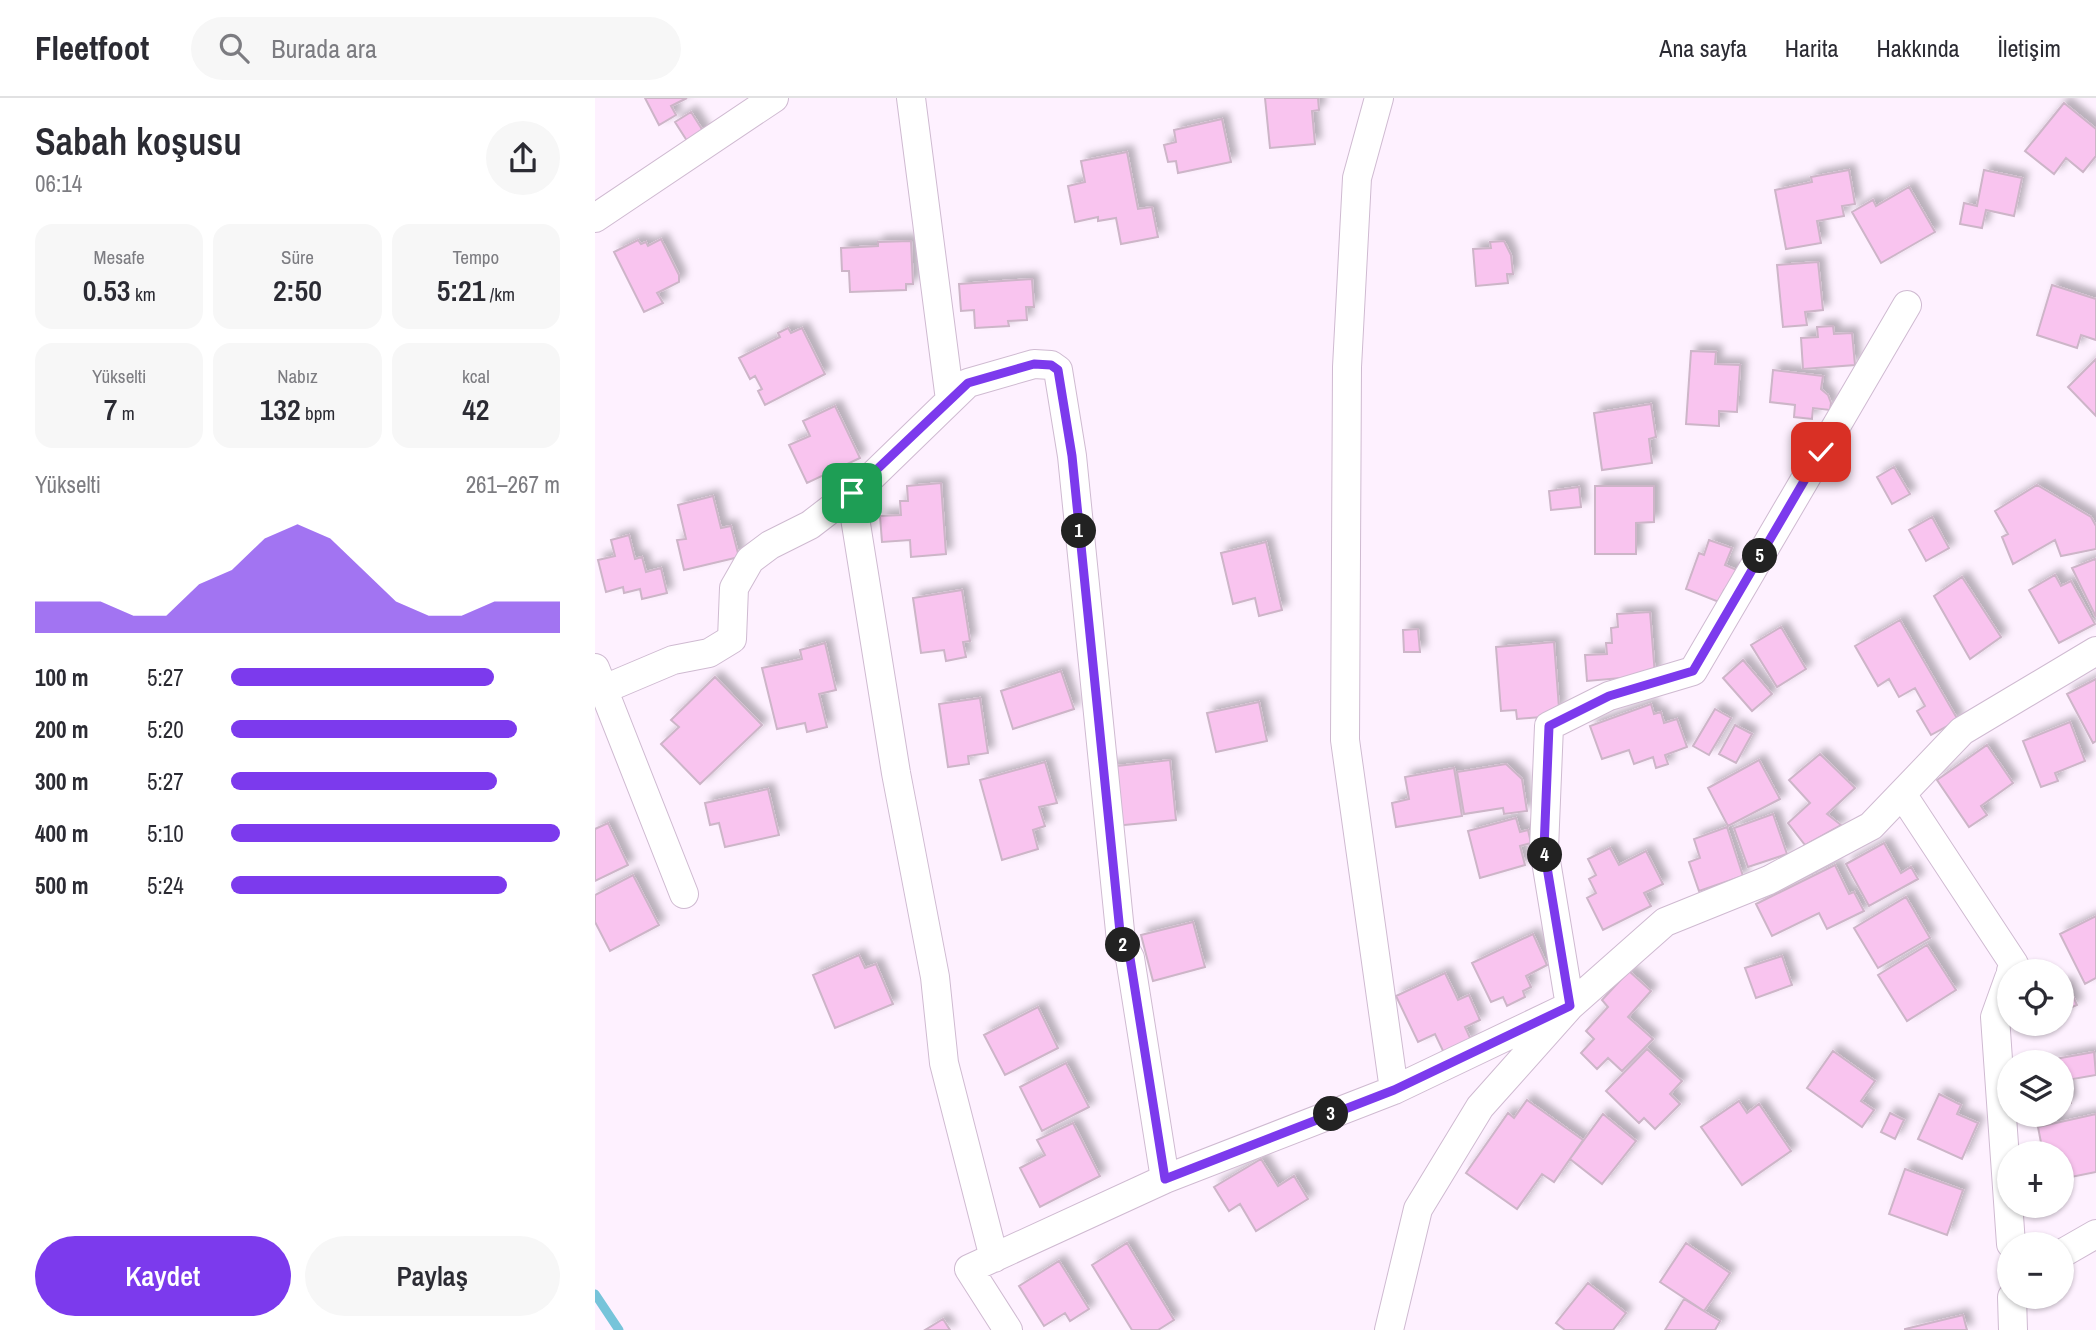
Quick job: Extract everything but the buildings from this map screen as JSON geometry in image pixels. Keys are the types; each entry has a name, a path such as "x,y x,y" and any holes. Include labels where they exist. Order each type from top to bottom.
{"street":[{"path":"595,218 733,109 774,98"},
{"path":"911,98 950,400"},
{"path":"1379,98 1357,177 1347,367 1345,740 1394,1090"},
{"path":"1570,1006 1544,849 1549,726 1609,696 1693,671 1907,305"},
{"path":"684,894 599,679 709,653 732,639 734,587 750,560 771,545 810,525 852,493 968,383 1034,364 1051,365 1058,370 1072,456 1121,942 1130,958 1165,1179"},
{"path":"852,493 896,773 936,976 944,1063 994,1258"},
{"path":"1389,1330 1418,1209 1480,1107 1570,1006 1665,922 1769,880 1871,826 1962,731 2096,651"},
{"path":"1902,794 2011,959"},
{"path":"1008,1330 969,1269 1165,1179 1394,1090 1570,1006"},
{"path":"1997,1011 1995,1017 2010,1232"},
{"path":"2074,1247 2096,1234"},
{"path":"2012,1309 2013,1330"}],"waterway":[{"path":"595,1294 619,1330"}],"route":[{"path":"852,493 968,383 1034,364 1051,365 1058,370 1072,456 1121,942 1130,958 1165,1179 1394,1090 1570,1006 1544,849 1549,726 1609,696 1693,671 1821,452"}]}
